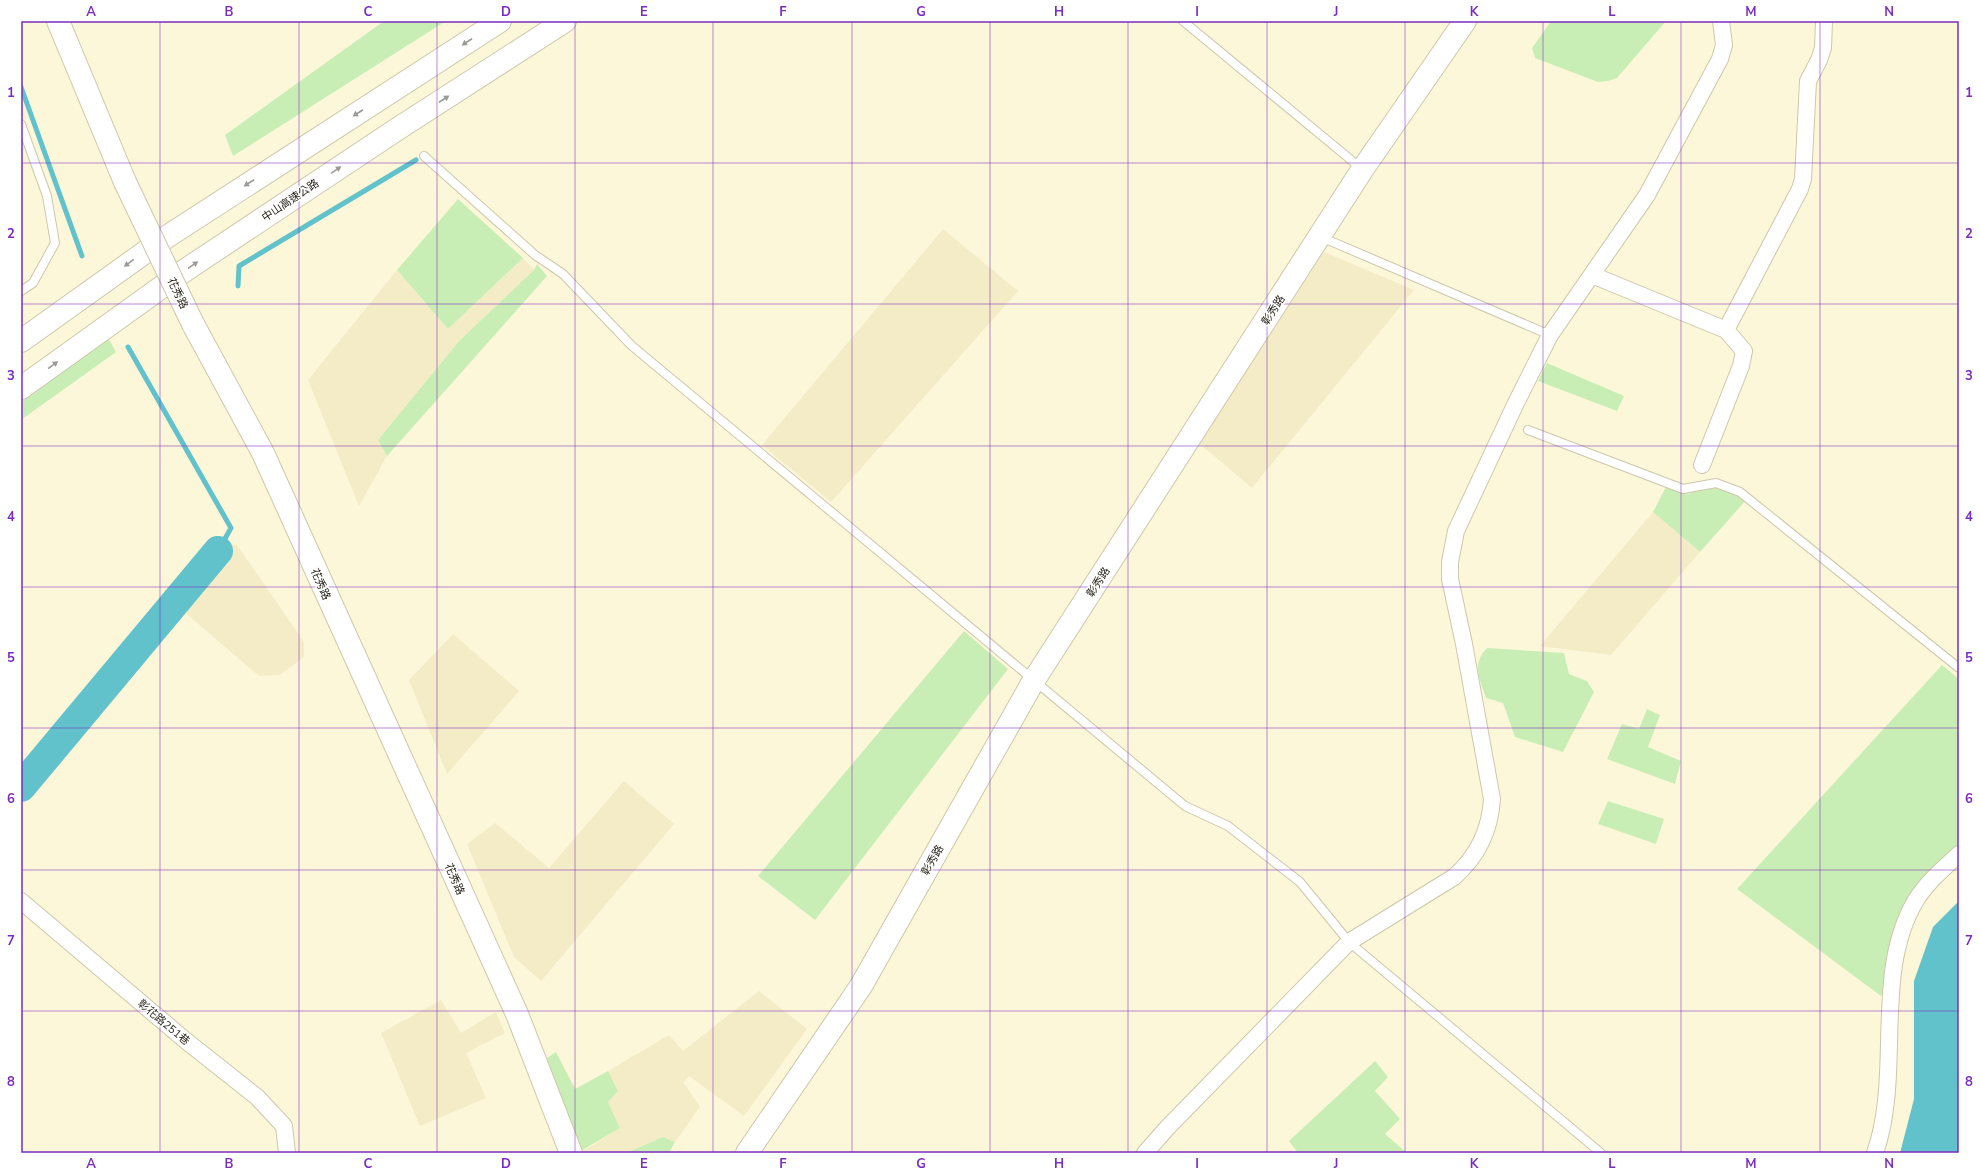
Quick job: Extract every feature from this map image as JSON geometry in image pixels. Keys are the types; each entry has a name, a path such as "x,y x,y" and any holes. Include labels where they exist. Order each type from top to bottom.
{"main road":[{"name":"花秀路","path":"58,21 125,182 193,324 266,460 516,1014 571,1153"},
{"path":"21,341 165,238 500,21"},
{"name":"中山高速公路","path":"21,388 184,271 399,128 565,21"},
{"name":"彰秀路","path":"747,1153 861,986 1034,680 1362,170 1465,21"}],"street":[{"path":"1145,1153 1173,1122 1349,942 1454,877 1472,859 1485,837 1491,812 1490,786 1464,644 1450,579 1452,544 1460,518 1550,335 1647,195 1720,59 1724,45 1722,21"},
{"path":"1726,330 1800,189 1803,179 1808,80 1820,60 1823,48 1824,21"},
{"path":"1592,275 1726,330 1744,351 1742,366 1702,465"},
{"path":"1875,1153 1886,1111 1893,973 1898,942 1916,899 1926,886 1959,854"},
{"name":"彰花路251巷","path":"21,901 185,1040 257,1096 284,1126 287,1153"}],"lane":[{"path":"1183,21 1362,170"},
{"path":"21,124 47,196 55,244 33,283 21,291"},
{"path":"424,156 535,255 563,274 632,346 1185,806 1228,826 1300,882 1349,942 1601,1153"},
{"path":"1320,236 1550,335"},
{"path":"1528,430 1683,489 1716,483 1740,492 1959,668"}],"shaded area":[{"path":"943,229 1018,291 831,502 762,445"},
{"path":"1324,252 1414,290 1252,488 1199,443"},
{"path":"523,258 534,270 459,341 378,440 387,456 359,506 308,380 397,270 448,329"},
{"path":"1653,512 1700,552 1611,655 1540,646"},
{"path":"222,543 237,545 304,642 304,657 280,675 259,676 174,603"},
{"path":"453,634 519,691 447,774 409,680"},
{"path":"624,781 674,824 541,981 514,957 467,844 495,823 549,868"},
{"path":"759,991 807,1029 744,1116 689,1076 683,1082 700,1107 675,1142 663,1137 626,1153 580,1153 620,1128 608,1102 618,1091 608,1071 669,1035 683,1051"},
{"path":"441,1000 461,1033 496,1012 505,1033 466,1053 486,1098 420,1126 381,1033"}],"green space":[{"path":"384,21 446,21 233,156 225,135"},
{"path":"1551,21 1666,21 1617,78 1598,82 1535,58 1532,48"},
{"path":"458,199 523,258 448,329 397,270"},
{"path":"537,264 547,276 387,456 378,440 459,341 534,270"},
{"path":"108,338 116,352 21,420 21,402"},
{"path":"1547,363 1624,396 1617,411 1538,381"},
{"path":"1723,482 1747,499 1700,552 1653,512 1666,487 1688,494"},
{"path":"964,631 1008,669 815,920 758,876"},
{"path":"1487,648 1564,653 1569,674 1587,681 1594,692 1563,752 1515,737 1503,703 1486,698 1479,678 1478,666 1482,654"},
{"path":"1942,665 1959,679 1959,850 1905,920 1881,996 1737,889"},
{"path":"1647,709 1660,715 1648,747 1681,761 1675,784 1607,759 1622,724 1639,729"},
{"path":"1608,801 1664,819 1656,844 1598,824"},
{"path":"556,1052 575,1089 608,1071 618,1091 608,1102 620,1128 579,1152 541,1062"},
{"path":"1375,1061 1388,1077 1375,1091 1400,1119 1385,1134 1407,1153 1298,1153 1289,1141"},
{"path":"663,1137 675,1142 669,1153 626,1153"}],"water":[{"path":"1959,901 1959,1153 1900,1153 1914,1099 1914,981 1933,927"}],"waterway":[{"path":"21,87 82,256"},
{"path":"238,286 239,266 416,160"},
{"path":"128,347 231,528 218,551"},
{"path":"21,787 218,551"}]}
